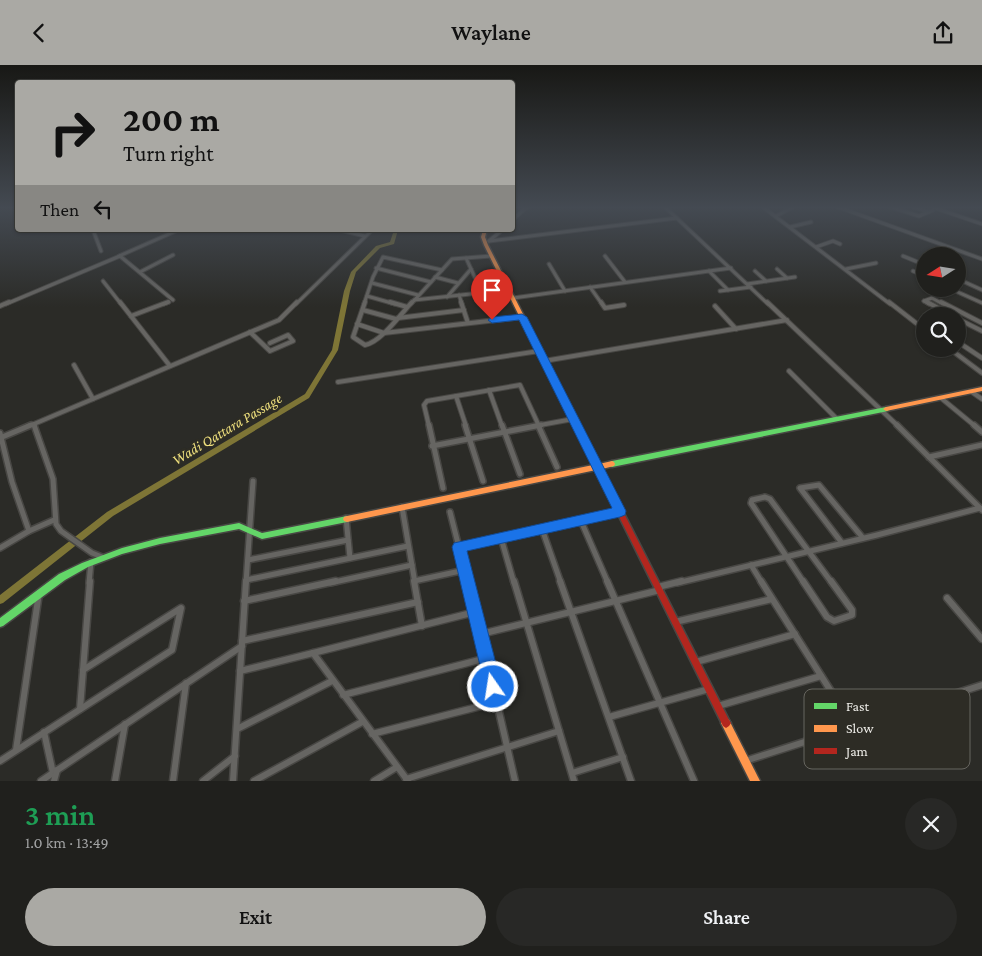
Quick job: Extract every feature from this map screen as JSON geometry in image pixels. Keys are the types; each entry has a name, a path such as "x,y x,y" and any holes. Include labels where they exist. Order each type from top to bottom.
{"street":[{"path":"97,240 101,251"},
{"path":"0,306 154,240"},
{"path":"29,531 12,482 0,436 34,424 282,318 362,240"},
{"path":"500,240 487,242 492,256 755,781"},
{"path":"702,240 882,410 981,509"},
{"path":"807,240 916,323"},
{"path":"931,240 982,259"},
{"path":"816,247 833,241 840,244"},
{"path":"140,272 174,255"},
{"path":"118,256 122,257 140,272 171,301 131,316"},
{"path":"442,270 385,256 376,268 353,337 354,340 367,345 373,343 384,333 418,295 431,282 435,277 442,270 452,259 492,256"},
{"path":"605,256 625,282"},
{"path":"903,256 916,261"},
{"path":"466,258 482,293"},
{"path":"846,269 876,263"},
{"path":"548,264 566,291"},
{"path":"513,298 731,267"},
{"path":"376,268 431,282"},
{"path":"447,297 471,269"},
{"path":"777,269 787,278"},
{"path":"708,271 728,290"},
{"path":"756,271 766,281"},
{"path":"435,277 458,283"},
{"path":"720,291 795,277"},
{"path":"103,281 170,366"},
{"path":"372,283 418,295"},
{"path":"966,283 982,290"},
{"path":"590,287 605,308 624,305"},
{"path":"414,300 508,289"},
{"path":"459,295 468,323"},
{"path":"367,296 407,307"},
{"path":"966,296 982,303"},
{"path":"937,307 924,300 932,298 950,307"},
{"path":"715,306 736,329"},
{"path":"362,309 397,319 464,310"},
{"path":"966,315 982,323"},
{"path":"357,324 384,333 522,317"},
{"path":"544,361 787,321"},
{"path":"966,323 982,331"},
{"path":"250,332 270,351 292,341 288,335"},
{"path":"270,343 293,333"},
{"path":"966,347 982,358"},
{"path":"338,382 539,351"},
{"path":"961,357 982,373"},
{"path":"74,365 93,399"},
{"path":"789,371 837,419"},
{"path":"443,488 432,446 424,403 456,395 520,385 557,467"},
{"path":"0,623 39,593 84,565 104,557 160,542 239,526 250,530 255,535 262,536 982,389"},
{"path":"489,390 520,474"},
{"path":"972,392 982,399"},
{"path":"456,395 483,481"},
{"path":"941,398 982,432"},
{"path":"432,446 574,419"},
{"path":"34,424 53,479 54,520 61,531 69,537 92,553 104,557"},
{"path":"929,457 982,445"},
{"path":"233,781 253,481"},
{"path":"842,543 800,488 819,485 863,538"},
{"path":"765,497 770,499 809,551 852,610 852,615 834,621 827,617 751,503 752,500 765,497"},
{"path":"402,507 422,626"},
{"path":"481,634 981,509"},
{"path":"459,547 620,511"},
{"path":"450,512 476,612 515,781"},
{"path":"346,518 350,558"},
{"path":"1,546 54,520"},
{"path":"581,521 694,781"},
{"path":"542,529 631,781"},
{"path":"502,538 574,781"},
{"path":"248,560 348,540"},
{"path":"246,580 408,546"},
{"path":"84,565 92,553"},
{"path":"80,709 91,563"},
{"path":"244,601 412,565"},
{"path":"751,565 830,689"},
{"path":"414,581 465,570"},
{"path":"16,750 39,593"},
{"path":"947,598 982,639"},
{"path":"676,622 772,599"},
{"path":"41,781 242,644 418,602"},
{"path":"0,761 172,650 181,608 83,670"},
{"path":"240,671 476,612"},
{"path":"696,662 794,634"},
{"path":"313,653 407,780 507,746 559,731"},
{"path":"343,695 486,657"},
{"path":"718,706 821,676"},
{"path":"237,729 332,681"},
{"path":"173,781 186,683"},
{"path":"970,689 982,685"},
{"path":"609,717 709,689"},
{"path":"372,734 497,702"},
{"path":"254,781 362,721"},
{"path":"115,781 126,724"},
{"path":"44,732 55,771 54,781"},
{"path":"745,761 804,742"},
{"path":"203,781 235,756"},
{"path":"572,773 623,757"},
{"path":"374,781 397,767"}],"waterway":[{"name":"Wadi Qattara Passage","path":"0,600 110,514 307,396 335,350 347,291 354,272 378,247 392,243 393,240"}],"traffic: fast":[{"path":"612,464 886,409"},
{"path":"0,623 62,577 85,565 122,551 160,541 239,526 262,536 347,519"}],"traffic: slow":[{"path":"484,240 600,472"},
{"path":"886,409 982,389"},
{"path":"347,519 612,464"},
{"path":"726,723 755,781"}],"traffic: jam":[{"path":"600,472 726,723"}],"route":[{"path":"492,320 522,317 620,511 459,547 493,687"}]}
